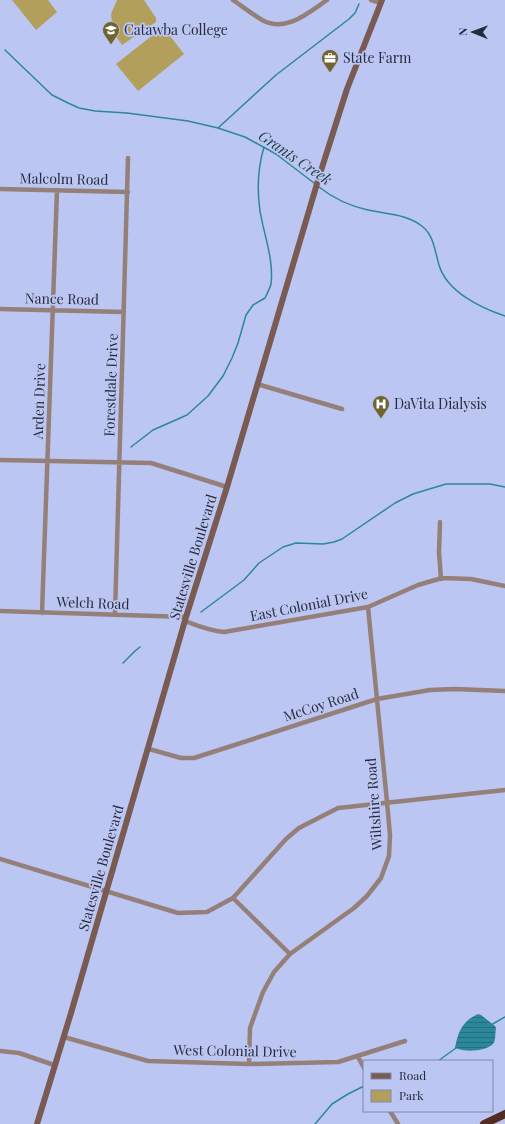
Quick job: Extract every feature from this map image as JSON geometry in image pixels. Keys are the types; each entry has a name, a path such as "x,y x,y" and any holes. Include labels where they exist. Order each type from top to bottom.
{"highway":[{"path":"484,1124 505,1114"}],"main road":[{"name":"Statesville Boulevard","path":"37,1124 318,177 347,89 381,2"}],"street":[{"path":"233,0 261,19 270,23 281,24 291,23 327,0"},
{"path":"372,0 381,2"},
{"name":"Forestdale Drive","path":"115,614 128,158"},
{"name":"Malcolm Road","path":"0,189 128,192"},
{"name":"Arden Drive","path":"42,613 56,190"},
{"name":"Nance Road","path":"0,309 124,312"},
{"path":"257,384 342,409"},
{"path":"0,460 151,463 227,487"},
{"path":"440,522 439,552 441,579"},
{"name":"East Colonial Drive","path":"186,619 200,627 224,632 368,607 418,585 441,579 471,579 505,586"},
{"name":"Wiltshire Road","path":"249,1064 250,1028 263,992 274,972 290,954 354,908 375,887 381,878 389,856 390,835 368,607"},
{"name":"Welch Road","path":"0,611 115,614 186,619"},
{"name":"McCoy Road","path":"149,749 181,758 194,758 377,699 430,690 461,689 505,691"},
{"path":"0,859 178,912 207,912 233,898 286,839 300,828 338,808 505,790"},
{"path":"233,898 290,954"},
{"name":"West Colonial Drive","path":"64,1036 148,1061 249,1064 338,1062 406,1041"},
{"path":"0,1051 19,1054 54,1065"},
{"path":"358,1057 363,1066"},
{"path":"391,1112 398,1124"}],"green space":[{"path":"12,0 48,0 57,12 36,30"},
{"path":"117,0 144,0 156,18 156,22 122,45 113,32 111,14"},
{"path":"163,27 184,54 138,91 116,64"}],"shaded area":[{"path":"478,1014 495,1026 494,1043 485,1049 480,1050 469,1051 455,1048 459,1032 464,1024"}],"waterway":[{"path":"218,128 276,75 349,19 355,13 359,4"},
{"name":"Grants Creek","path":"5,50 52,95 79,108 188,121 218,128 245,137 276,154 314,183"},
{"path":"131,447 153,430 187,415 208,396 223,376 232,358 246,315 253,305 265,298 271,284 272,275 260,211 259,171 264,147"},
{"name":"Grants Creek","path":"319,187 330,195 349,204 368,210 411,219 423,227 430,235 434,244 439,265 443,275 449,283 466,298 505,316"},
{"path":"201,612 244,580 259,563 283,547 296,543 323,544 342,539 395,503 413,494 446,484 490,484 505,487"},
{"path":"123,663 140,647"},
{"path":"491,1025 505,1017"},
{"path":"439,1060 456,1048"},
{"path":"315,1124 332,1104 363,1086"}],"place":[{"name":"Catawba College","path":"111,45"},
{"name":"State Farm","path":"330,73"},
{"name":"DaVita Dialysis","path":"381,419"}]}
